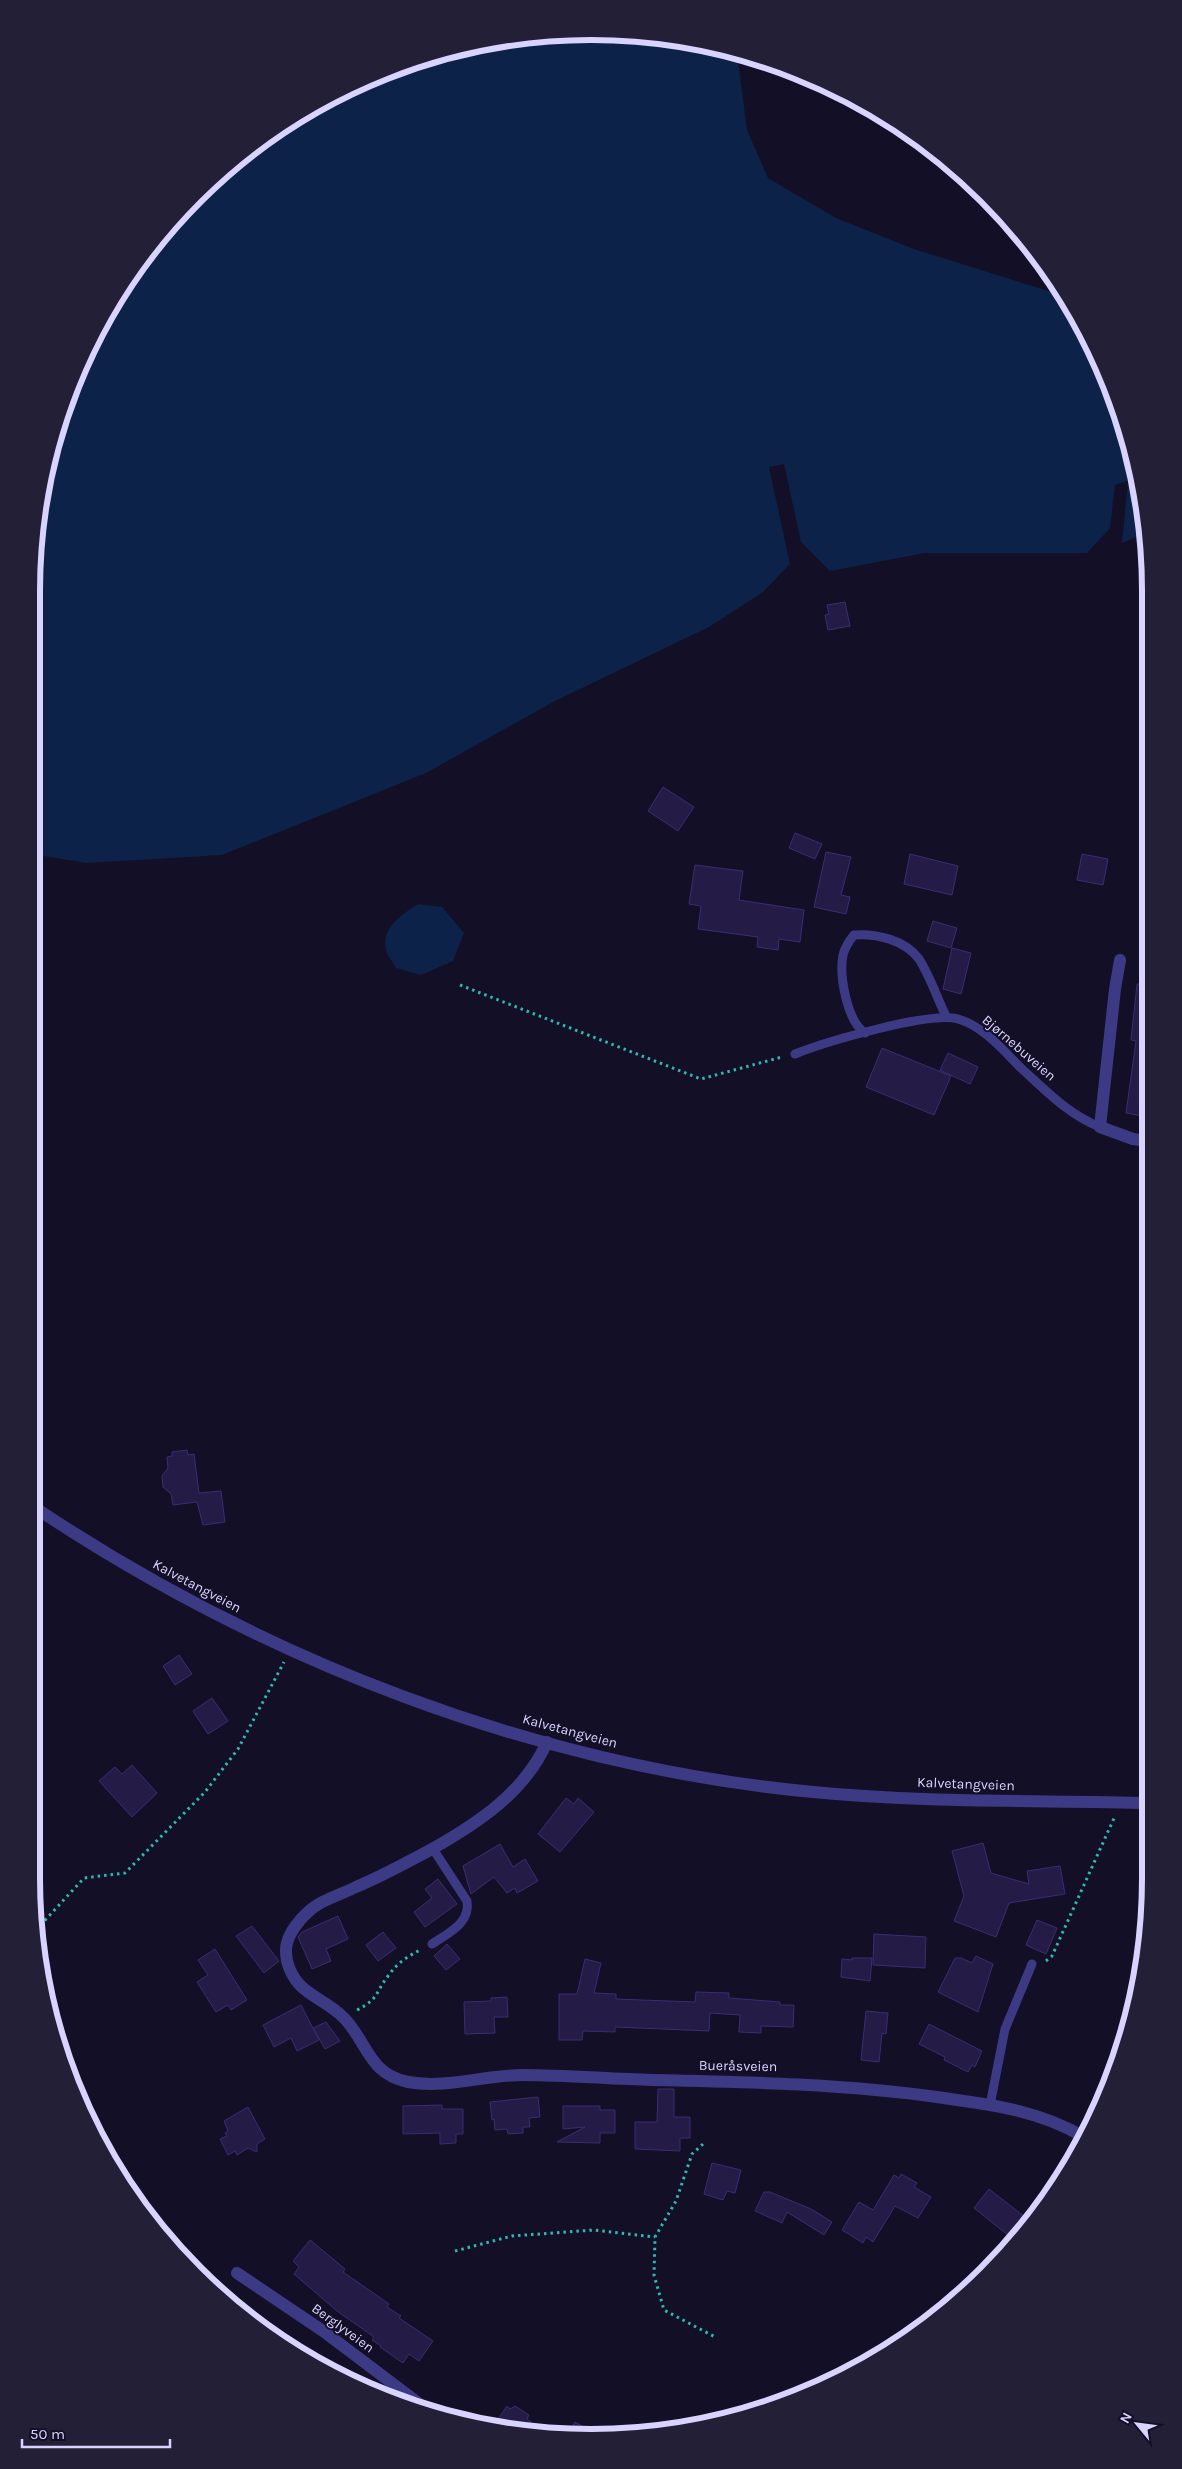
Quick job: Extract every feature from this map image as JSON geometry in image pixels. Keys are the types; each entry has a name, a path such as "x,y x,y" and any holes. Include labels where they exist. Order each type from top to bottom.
{"street":[{"path":"1100,1127 1115,989 1120,960"},
{"name":"Bjørnebuveien","path":"1100,1127 1133,1139 1142,1140"},
{"name":"Kalvetangveien","path":"40,1510 129,1566 231,1622 291,1650 443,1710 546,1742 714,1779 812,1792 999,1801 1142,1803"},
{"path":"343,2017 306,1992 290,1971 285,1952 287,1942 293,1930 308,1911 433,1848 500,1804 516,1788 546,1742"},
{"name":"Bueråsveien","path":"343,2017 357,2034 374,2063 385,2074 408,2082 438,2082 521,2075 870,2088 1018,2109 1051,2120 1079,2134"},
{"name":"Berglyveien","path":"237,2273 323,2331 415,2400"}],"lane":[{"path":"865,1033 853,1019 843,972 844,954 848,942 854,934 885,937 903,946 918,958 946,1016"},
{"name":"Bjørnebuveien","path":"795,1054 865,1033 922,1020 946,1016 960,1019 984,1033 1048,1093 1076,1116 1100,1127"},
{"path":"432,1944 461,1923 469,1910 468,1901 433,1848"},
{"path":"990,2104 1005,2030 1031,1967"}],"path":[{"path":"460,985 701,1079 795,1054"},
{"path":"42,1923 84,1878 125,1873 205,1792 238,1749 272,1681 291,1650"},
{"path":"1031,1967 1052,1956 1121,1802"},
{"path":"343,2017 374,2000 397,1964 432,1944"},
{"path":"703,2144 692,2154 676,2202 655,2237 654,2275 664,2310 717,2338"},
{"path":"455,2251 512,2236 594,2230 655,2237"}],"water":[{"path":"555,41 627,41 698,51 738,60 747,130 768,178 836,218 914,249 1054,293 1085,347 1113,414 1123,448 1139,536 1122,543 1128,481 1115,485 1110,528 1087,553 925,553 830,571 801,542 784,464 769,467 790,564 763,592 709,627 555,701 426,773 222,855 87,863 40,855 41,555 51,484 69,414 97,347 114,315 154,256 177,228 201,201 256,154 285,133 347,97 414,69 448,59 519,45"},
{"path":"418,904 442,907 464,933 453,961 421,975 396,968 389,957 385,942 394,922"}],"building":[{"path":"845,602 850,626 828,630 825,615 829,614 827,605"},
{"path":"663,787 694,807 678,831 648,811"},
{"path":"795,833 822,844 815,859 789,848"},
{"path":"826,852 851,857 841,895 850,897 846,914 814,907"},
{"path":"910,854 958,866 952,895 904,884"},
{"path":"1082,854 1108,859 1103,885 1077,880"},
{"path":"695,865 743,871 739,900 804,910 800,942 779,939 778,950 757,947 758,937 698,929 701,906 689,904"},
{"path":"933,921 957,928 951,948 927,941"},
{"path":"952,948 971,953 961,994 943,989"},
{"path":"1137,984 1142,984 1142,1116 1126,1113 1136,1041 1131,1040"},
{"path":"882,1048 951,1076 934,1115 866,1087"},
{"path":"948,1053 978,1067 970,1084 940,1070"},
{"path":"187,1450 188,1455 194,1454 199,1493 221,1491 225,1522 203,1525 197,1502 173,1505 171,1494 163,1487 162,1476 168,1468 167,1457 172,1456 172,1452"},
{"path":"179,1655 192,1674 175,1685 163,1666"},
{"path":"212,1698 228,1721 208,1734 193,1711"},
{"path":"132,1765 157,1793 132,1817 99,1781 115,1767 122,1774"},
{"path":"566,1798 574,1804 578,1798 594,1812 560,1852 538,1834"},
{"path":"983,1843 991,1873 1029,1884 1027,1871 1060,1866 1065,1894 1009,1903 996,1937 954,1921 964,1896 952,1851"},
{"path":"500,1844 513,1867 525,1859 538,1881 517,1893 515,1888 507,1893 494,1877 471,1894 463,1866"},
{"path":"438,1879 457,1904 425,1927 414,1912 432,1898 425,1889"},
{"path":"338,1916 348,1939 326,1949 331,1961 312,1969 298,1937 302,1932"},
{"path":"1037,1920 1057,1928 1046,1954 1026,1945"},
{"path":"252,1926 279,1961 264,1973 236,1936"},
{"path":"383,1932 396,1948 378,1961 366,1945"},
{"path":"874,1934 926,1937 925,1968 873,1965"},
{"path":"447,1944 460,1959 446,1970 434,1956"},
{"path":"215,1949 247,2000 231,2010 228,2005 216,2012 197,1982 208,1975 198,1960"},
{"path":"976,1956 993,1964 978,2012 938,1992 955,1958 961,1958 972,1963"},
{"path":"852,1958 872,1958 870,1981 841,1977 842,1959 852,1960"},
{"path":"585,1959 601,1963 594,1993 616,1994 616,1999 695,2002 696,1992 729,1993 729,1998 794,2005 793,2027 761,2026 761,2033 739,2032 740,2015 710,2013 709,2031 615,2027 615,2032 583,2031 582,2040 559,2040 559,1994 577,1994"},
{"path":"507,1997 508,2017 494,2017 495,2033 465,2034 464,2002 491,2001 491,1998"},
{"path":"301,2005 319,2040 297,2051 291,2038 274,2047 263,2025"},
{"path":"866,2011 888,2013 886,2034 882,2033 879,2062 861,2060"},
{"path":"326,2022 340,2041 325,2049 313,2028"},
{"path":"929,2024 982,2051 975,2067 972,2065 968,2072 944,2060 945,2057 919,2044"},
{"path":"658,2089 674,2089 674,2117 690,2117 690,2138 680,2138 680,2151 635,2149 635,2122 657,2122"},
{"path":"538,2097 540,2117 529,2118 530,2127 523,2127 523,2133 508,2134 507,2129 495,2130 490,2102"},
{"path":"442,2105 442,2109 463,2109 463,2134 456,2134 456,2143 440,2144 440,2133 403,2134 403,2106"},
{"path":"563,2106 600,2106 600,2110 615,2110 615,2133 600,2133 600,2143 557,2142 585,2127 563,2129"},
{"path":"248,2107 265,2139 257,2144 257,2152 248,2148 237,2155 235,2151 228,2155 220,2139 227,2136 225,2133 228,2131 224,2121"},
{"path":"712,2163 741,2170 735,2193 727,2191 723,2200 704,2194"},
{"path":"901,2174 917,2183 914,2187 931,2197 918,2218 895,2206 873,2242 866,2237 863,2243 842,2230 859,2202 873,2210 894,2175 899,2178"},
{"path":"989,2189 1025,2217 1009,2236 974,2208"},
{"path":"764,2192 770,2192 811,2209 832,2222 824,2235 787,2212 782,2223 755,2211"},
{"path":"310,2240 345,2269 343,2272 389,2304 387,2307 401,2316 399,2318 433,2341 419,2361 409,2354 403,2363 380,2347 372,2340 374,2337 337,2311 294,2274 299,2267 293,2261"},
{"path":"507,2406 510,2409 515,2406 529,2415 527,2419 531,2422 529,2425 497,2420"},
{"path":"575,2422 587,2429 571,2428"}]}
